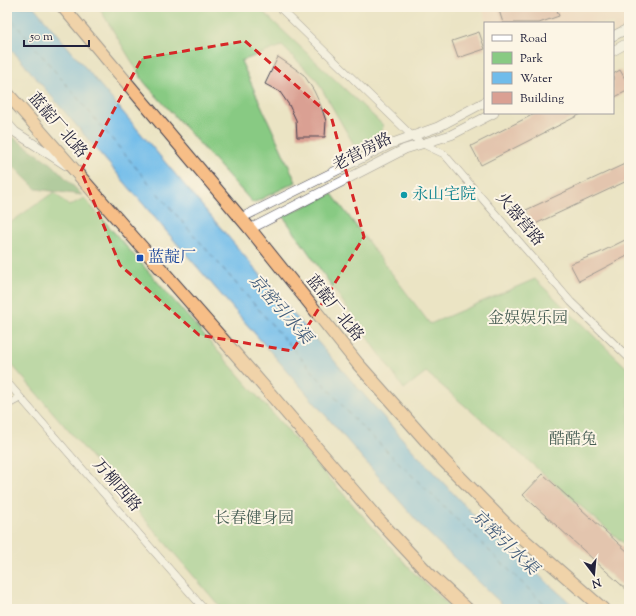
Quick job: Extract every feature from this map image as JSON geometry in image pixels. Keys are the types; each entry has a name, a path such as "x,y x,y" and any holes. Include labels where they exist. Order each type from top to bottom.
{"highway":[{"name":"蓝靛厂北路","path":"63,7 241,218 358,364 444,461 507,525 603,609"},
{"name":"蓝靛厂北路","path":"7,93 376,517 429,574 467,609"}],"street":[{"name":"火器营路","path":"279,7 412,136 423,144 444,154 561,291 629,358"},
{"path":"614,36 629,28"},
{"path":"614,50 629,42"},
{"name":"老营房路","path":"241,218 390,144 438,126 484,103"},
{"name":"老营房路","path":"250,229 404,149 451,135 492,114"},
{"path":"7,123 15,132 74,169"},
{"name":"万柳西路","path":"7,382 204,609"},
{"path":"7,405 20,398"}],"highlighted area":[{"path":"245,41 331,116 364,237 292,351 199,335 120,265 81,171 142,58"}],"shaded area":[{"path":"482,7 629,7 629,28 614,34 614,22 487,22"}],"green space":[{"path":"104,7 258,7 383,125 381,138 357,150 316,79 282,46 241,61 296,182 253,203 144,82 100,9"},
{"path":"7,133 53,165 82,195 36,189 7,160"},
{"name":"长春健身园","path":"54,192 69,206 84,198 414,573 453,609 222,609 7,359 7,225"},
{"path":"332,194 430,324 535,279 629,370 629,548 426,372 404,389 283,216"}],"water":[{"name":"京密引水渠","path":"7,7 34,7 296,317 414,452 488,530 577,609 507,609 423,528 167,232 7,44"}],"building":[{"path":"498,7 556,7 559,16 542,22 503,22"},
{"path":"479,32 484,49 458,58 452,41"},
{"path":"278,57 304,75 314,91 326,121 325,137 297,137 296,120 289,105 280,92 265,84"},
{"path":"620,70 629,86 629,90 614,98 614,73"},
{"path":"534,114 581,114 481,165 471,146"},
{"path":"629,162 629,180 533,225 526,210"},
{"path":"629,238 629,255 579,281 570,264 599,253"},
{"path":"543,474 629,553 629,592 523,495"}],"ferry route":[{"path":"7,14 159,195 355,420 549,609"}],"place":[{"name":"永山宅院","path":"404,195"},
{"name":"蓝靛厂","path":"140,258"}],"park label":[{"name":"金娱娱乐园","path":"528,319"},
{"name":"酷酷兔","path":"573,440"}]}
